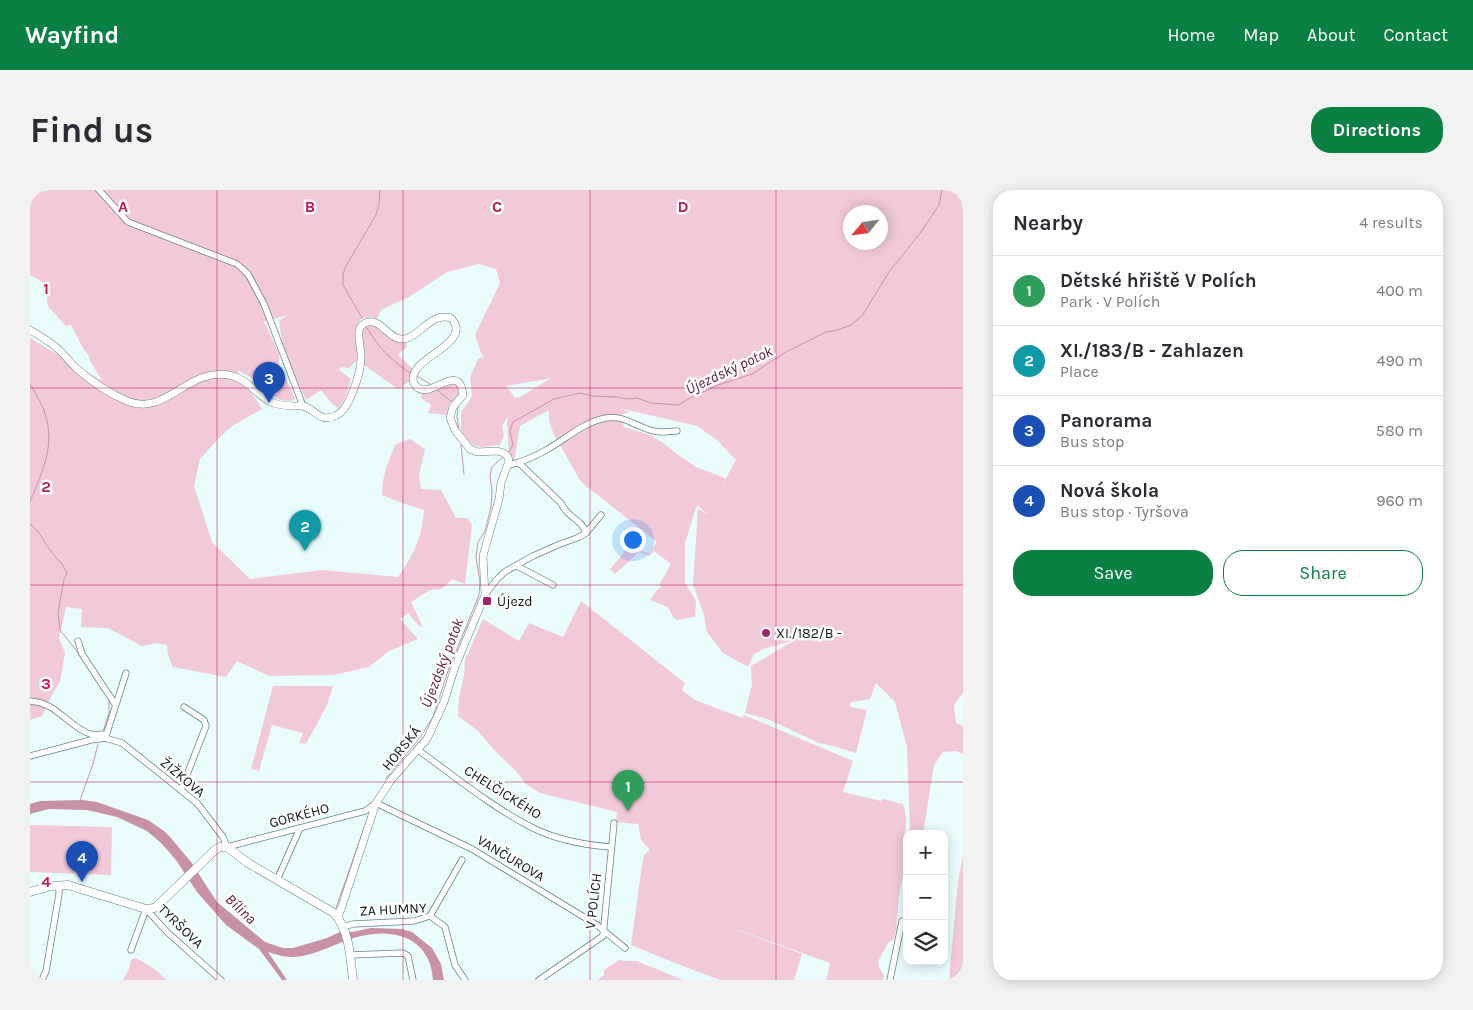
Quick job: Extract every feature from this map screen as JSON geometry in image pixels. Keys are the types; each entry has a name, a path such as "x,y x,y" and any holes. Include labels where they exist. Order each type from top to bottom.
{"main road":[{"path":"146,909 157,906 217,848 227,847"},
{"name":"ŽIŽKOVA","path":"227,847 240,859 328,909 338,917 344,928 348,944 353,980"},
{"name":"TYRŠOVA","path":"30,892 59,885 71,886 146,909"}],"street":[{"path":"99,190 128,222 237,264 248,274 264,304 303,406"},
{"path":"30,330 53,344 76,368 96,384 128,401 141,404 155,403 197,380 212,375 224,374 234,375 270,401 280,405 303,406 321,417 330,418 338,415 345,408 360,367 359,334 360,328 364,323 371,321 377,323 395,338 406,339 433,320 445,316 455,323 456,329 453,337 415,371 413,380 415,385 419,389 424,390 446,381 453,380 458,382 462,387 463,395 453,407 450,418 461,438 470,449 478,452 497,451 507,459 519,463 561,503 564,511 584,526 586,533"},
{"path":"519,463 547,450 585,425 603,418 617,417 660,432 677,430"},
{"path":"485,595 483,556 499,499 507,459"},
{"path":"485,595 496,579 506,571 533,556 586,533 601,514"},
{"path":"517,566 553,585"},
{"name":"HORSKÁ","path":"338,917 376,804 391,780 427,739 444,702 455,667 485,595"},
{"path":"78,641 82,654 115,704"},
{"path":"30,756 105,736 126,673"},
{"name":"ŽIŽKOVA","path":"30,701 53,708 91,734 105,736 122,743 197,803 223,837 227,847"},
{"path":"181,790 206,726 204,720 184,707"},
{"name":"CHELČICKÉHO","path":"418,750 498,807 533,828 562,839 611,847"},
{"name":"GORKÉHO","path":"227,847 365,811 376,804"},
{"name":"VANČUROVA","path":"376,804 472,849 597,925 603,932 625,948"},
{"name":"V POLÍCH","path":"539,980 603,936 614,823"},
{"path":"277,880 300,828"},
{"path":"430,916 462,860"},
{"path":"42,980 46,971 59,885"},
{"path":"131,950 146,909"},
{"name":"TYRŠOVA","path":"146,909 167,932 221,980"},
{"name":"ZA HUMNY","path":"344,928 354,924 414,921 430,916 446,927 455,965 465,980"},
{"path":"890,980 902,921"},
{"path":"350,956 400,952 406,954 409,958 412,980"}],"shaded area":[{"path":"30,190 963,190 963,693 954,705 956,723 963,726 963,754 956,751 943,752 934,765 924,830 910,830 907,747 895,702 876,683 870,699 851,702 850,707 867,710 856,753 819,743 770,720 745,713 752,685 751,666 795,640 763,649 754,654 748,667 723,653 707,632 704,615 693,584 698,509 709,515 697,505 685,543 685,583 696,601 695,617 677,620 673,617 668,607 650,600 657,590 662,587 659,585 671,564 654,551 649,556 639,552 615,574 610,569 628,548 649,553 657,542 581,482 559,443 590,426 620,417 624,427 653,436 696,467 725,478 722,489 736,460 717,440 697,426 619,408 630,412 608,417 557,441 550,422 549,410 520,426 514,462 509,456 507,421 509,415 502,426 504,435 500,445 481,447 473,445 464,435 461,430 461,412 472,395 470,377 478,359 485,358 481,353 475,335 500,283 496,269 479,264 447,272 409,297 381,310 377,319 371,317 361,319 356,333 358,359 349,368 342,367 339,370 351,379 345,399 338,409 321,390 306,400 289,361 280,331 279,321 288,315 263,322 279,354 279,364 295,398 294,400 287,401 277,398 259,382 237,370 262,409 232,426 200,459 194,486 212,542 250,579 322,570 398,577 416,546 424,510 382,495 384,475 396,444 410,439 425,449 419,475 421,489 441,490 456,518 467,518 472,525 465,584 452,579 442,589 430,590 411,602 423,627 419,626 408,613 400,619 418,639 389,651 369,667 333,675 269,676 237,661 226,677 173,667 168,655 167,645 157,643 142,646 108,628 81,627 82,609 66,607 59,638 65,653 60,682 42,716 30,720 30,338 102,381 71,325 66,326 48,306 45,286 41,281 30,275","holes":["552,378 515,398 506,386"]},
{"path":"369,325 379,329 395,341 406,343 407,346 398,355 414,370 410,374 410,381 398,389 364,365 362,332"},
{"path":"449,384 455,384 459,388 459,396 450,403 447,415 428,413 431,405 421,398 422,394"},
{"path":"581,601 685,683 682,690 695,700 743,718 744,715 853,761 843,792 903,804 906,822 905,830 903,830 903,874 896,930 893,940 889,942 878,961 884,976 883,980 826,980 830,963 713,921 802,954 794,980 720,980 631,945 644,855 650,850 641,840 638,824 616,822 617,812 540,793 526,784 477,730 458,716 465,660 483,619 519,641 529,623 563,637"},
{"path":"273,686 333,686 327,705 306,744 299,743 303,733 272,725 259,771 251,769"},
{"path":"82,800 97,802 148,820 164,831 191,862 217,902 265,942 283,948 293,948 340,932 352,932 371,928 402,929 412,932 432,948 441,964 444,980 433,980 430,965 425,954 417,945 397,935 384,933 357,937 308,955 291,957 268,952 287,980 282,980 259,949 226,925 197,892 176,860 147,831 117,817 87,810 49,809 30,814 30,804 40,801"},
{"path":"30,825 112,827 111,875 30,872"},
{"path":"963,856 963,980 949,980 958,881"},
{"path":"135,958 152,967 166,980 123,980 131,960"},
{"path":"619,960 637,961 683,980 598,980 604,975 604,970"}],"waterway":[{"path":"362,318 343,285 343,274 376,215 380,190"},
{"name":"Újezdský potok","path":"508,453 513,445 510,431 513,422 554,399 580,393 627,399 637,398 651,403 678,405 718,385 752,374 786,352 826,332 851,325 862,316 889,272 921,232 939,205 942,190"},
{"path":"367,328 386,353 410,373"},
{"path":"417,376 430,384"},
{"path":"30,384 43,408 49,433 44,467 30,502"},
{"path":"437,390 452,402"},
{"path":"458,408 459,429"},
{"path":"461,445 464,474"},
{"name":"Újezdský potok","path":"386,778 419,739 433,717 448,671 479,595 480,582 476,557 478,542 485,531 491,507 492,491 490,476 492,467 503,457"},
{"path":"30,524 39,533 66,570 67,574 64,579 58,613 60,630 89,669"},
{"path":"103,732 109,713 109,699"},
{"path":"80,800 98,744"},
{"name":"Újezdský potok","path":"336,908 369,814"}],"place":[{"name":"Panorama","path":"269,403"},
{"name":"XI./183/B - Zahlazen","path":"305,551"},
{"name":"Újezd","path":"487,601"},
{"name":"XI./182/B -","path":"766,633"},
{"name":"Dětské hřiště V Polích","path":"628,811"},
{"name":"Nová škola","path":"82,882"}],"water label":[{"name":"Bílina","path":"241,909"}]}
